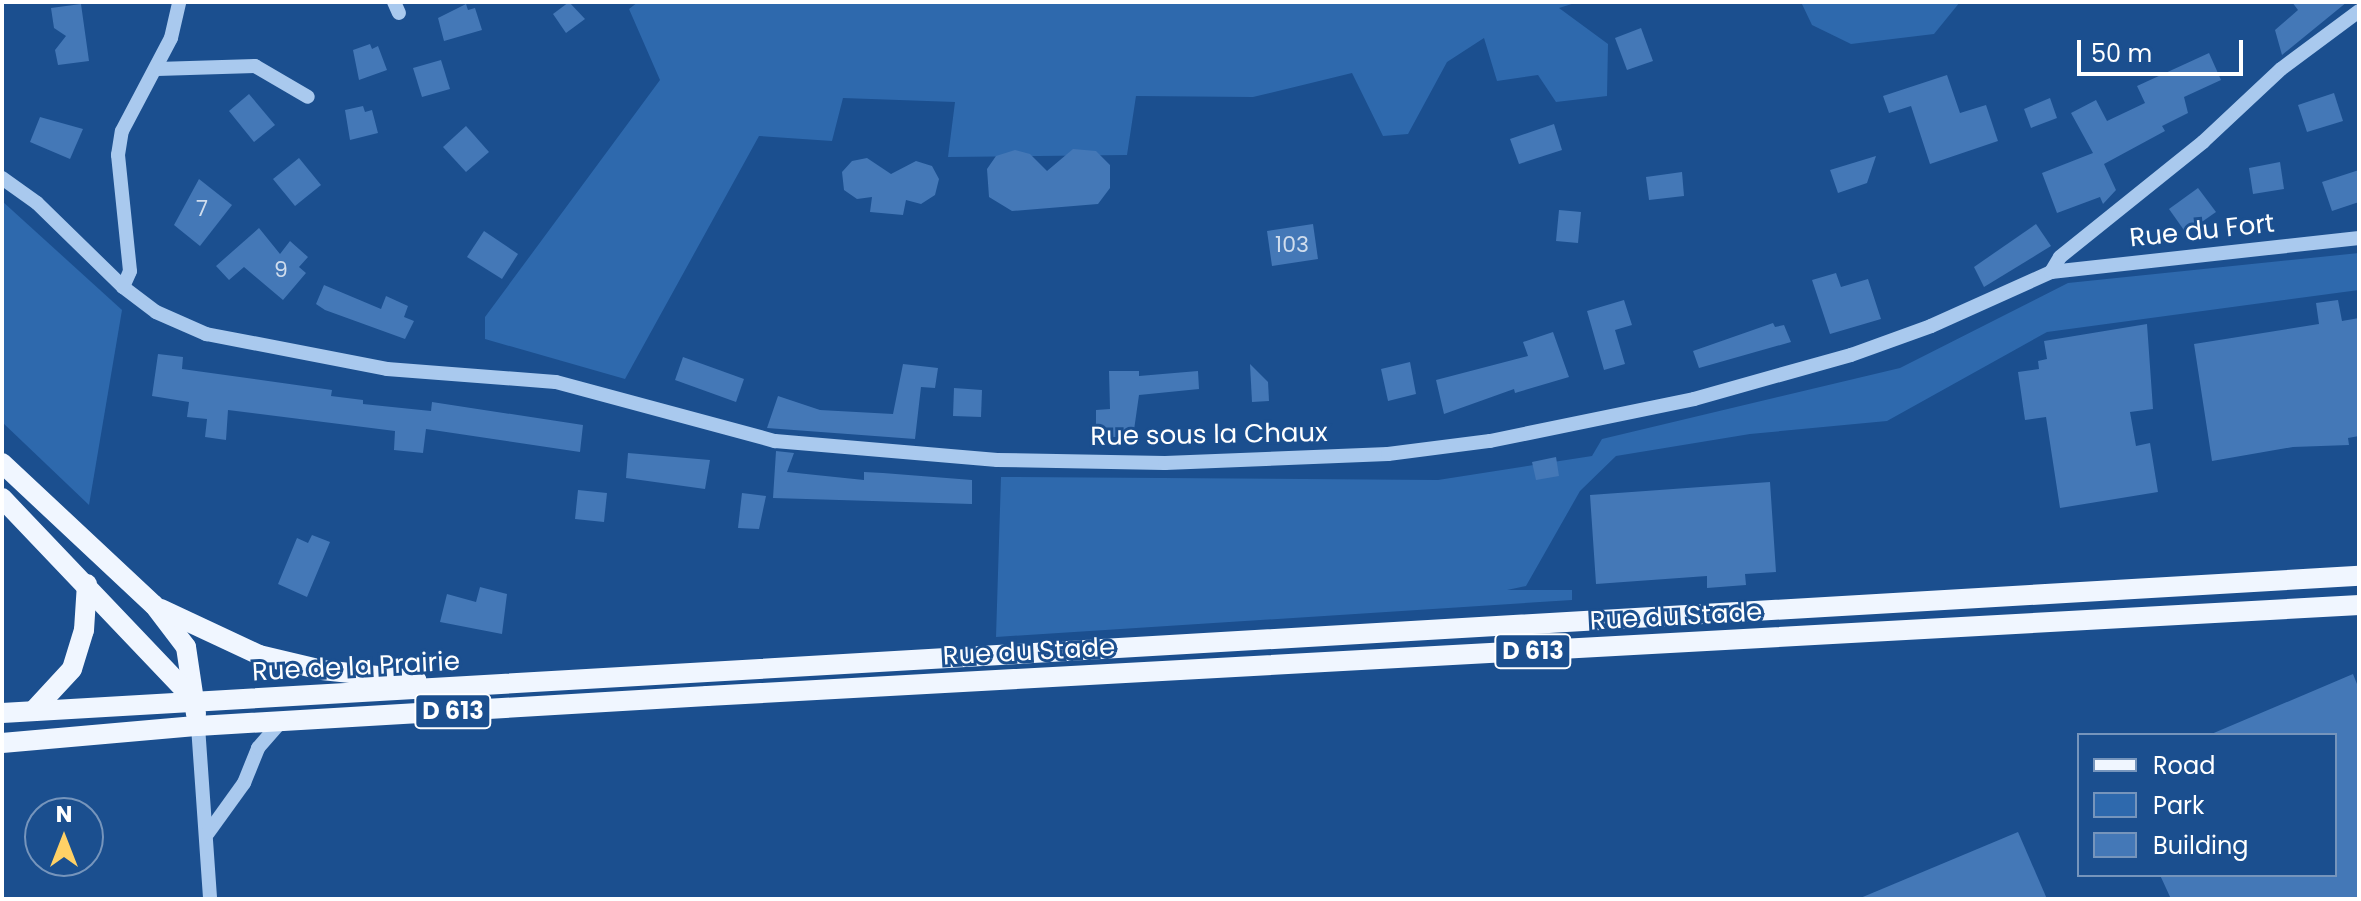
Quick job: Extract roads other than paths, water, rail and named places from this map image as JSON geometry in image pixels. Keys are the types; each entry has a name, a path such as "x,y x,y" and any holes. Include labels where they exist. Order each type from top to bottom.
{"main road":[{"path":"2,463 154,605 186,647 198,726"},
{"path":"2,498 195,701"},
{"name":"Rue du Stade","path":"714,672 2359,576"},
{"path":"35,709 72,669 84,630 87,584"},
{"path":"154,605 259,655 322,670 476,686"},
{"name":"Rue du Stade","path":"707,696 2359,605"},
{"name":"Rue de la Prairie","path":"2,713 714,672"},
{"name":"Rue de la Prairie","path":"2,743 198,726 707,696"}],"street":[{"path":"123,287 130,271 130,247 118,155 122,131 157,69 179,2"},
{"name":"Rue sous la Chaux","path":"2,178 37,203 123,287 156,312 206,334 387,369 556,382 775,441 997,460 1165,463 1388,454 1490,441 1694,399 1878,346 2051,272 2060,257 2203,142 2281,69 2359,11"},
{"path":"157,69 255,66 308,97"},
{"name":"Rue du Fort","path":"2051,272 2359,238"},
{"path":"208,833 244,783 258,748 281,722"},
{"path":"198,726 208,833 210,899"}]}
